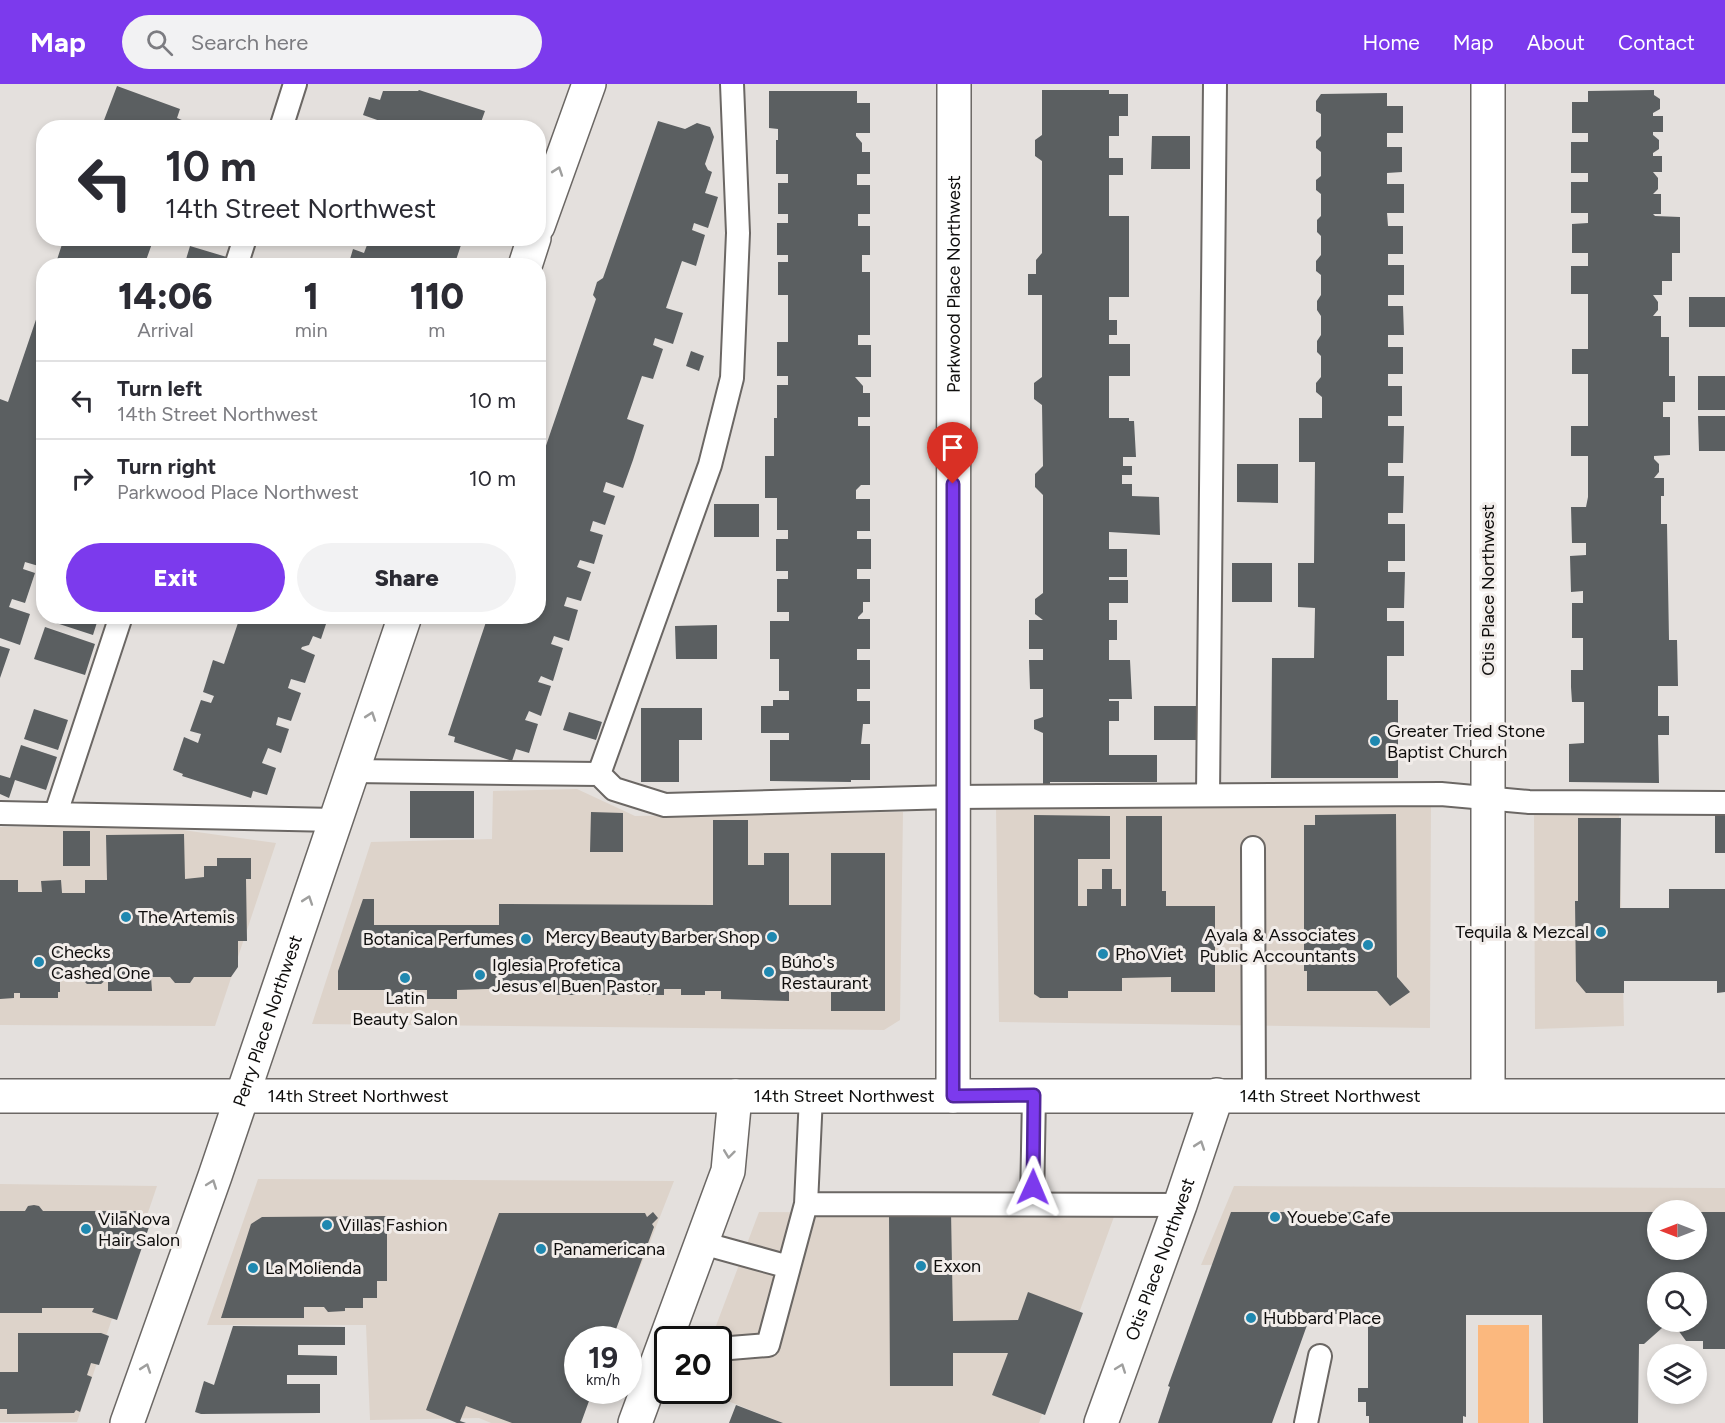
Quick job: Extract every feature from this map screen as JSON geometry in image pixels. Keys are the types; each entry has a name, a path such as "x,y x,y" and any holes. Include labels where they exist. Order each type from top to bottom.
{"street":[{"path":"546,203 588,84"},
{"name":"Parkwood Place Northwest","path":"953,1096 954,84"},
{"name":"Otis Place Northwest","path":"1488,84 1488,1095"},
{"name":"Perry Place Northwest","path":"127,1423 215,1176 240,1096 402,624"},
{"name":"Otis Place Northwest","path":"1101,1423 1217,1095"},
{"name":"14th Street Northwest","path":"0,1096 1725,1096"},
{"path":"677,1326 702,1243 728,1171 735,1096"},
{"path":"635,1423 654,1380"}],"lane":[{"path":"284,120 295,84"},
{"path":"599,774 710,465 732,378 738,233 732,84"},
{"path":"1208,795 1215,84"},
{"path":"56,813 118,624"},
{"path":"352,771 599,774 614,789 665,805 953,797 1441,794 1529,802 1725,803"},
{"path":"0,813 335,820"},
{"path":"1253,848 1254,1095"},
{"path":"1032,1204 1034,1095"},
{"path":"732,1348 768,1345 806,1203 811,1096"},
{"path":"806,1203 1180,1205"},
{"path":"702,1243 789,1267"},
{"path":"1306,1423 1320,1356"}],"shaded area":[{"path":"577,789 635,816 903,812 900,1020 884,1030 312,1024 371,842 492,839 493,791"},
{"path":"1431,803 1430,1028 999,1022 996,808"},
{"path":"1534,812 1619,812 1624,1026 1535,1029"},
{"path":"154,826 276,843 215,1026 0,1025 0,827"},
{"path":"258,1179 674,1181 617,1326 564,1326 564,1404 580,1404 580,1423 491,1423 479,1418 370,1420 366,1325 207,1325"},
{"path":"0,1184 157,1186 77,1422 0,1422"},
{"path":"1234,1186 1725,1188 1725,1260 1201,1265"},
{"path":"759,1212 1115,1214 1039,1423 783,1423 732,1403 732,1326 716,1326"},
{"path":"1478,1325 1529,1325 1529,1423 1478,1423"}],"building":[{"path":"117,86 180,109 177,118 182,120 104,120"},
{"path":"1042,90 1109,90 1109,94 1128,94 1128,116 1119,116 1119,136 1109,136 1109,158 1123,158 1123,175 1109,175 1109,216 1129,216 1129,297 1109,297 1109,320 1117,320 1117,335 1109,335 1109,344 1130,344 1130,376 1109,376 1109,418 1129,418 1129,421 1134,421 1136,457 1123,457 1123,466 1132,466 1132,475 1122,475 1122,484 1132,484 1132,496 1159,497 1160,535 1109,532 1109,549 1127,549 1127,577 1109,577 1109,580 1128,580 1128,603 1109,603 1109,620 1117,620 1117,640 1109,640 1109,660 1130,660 1132,699 1109,699 1109,701 1119,701 1119,721 1109,721 1109,755 1157,755 1157,782 1050,782 1050,785 1043,785 1043,733 1034,729 1034,720 1043,717 1043,689 1030,689 1029,660 1043,660 1043,649 1029,649 1029,620 1043,620 1035,614 1035,599 1043,593 1043,495 1035,487 1035,474 1043,466 1042,405 1034,399 1034,383 1042,377 1042,295 1028,295 1028,274 1036,274 1036,260 1042,253 1042,161 1035,156 1035,140 1042,135"},
{"path":"1654,90 1654,95 1660,99 1660,109 1653,113 1653,116 1663,116 1663,132 1653,132 1659,140 1659,149 1653,153 1653,156 1662,156 1662,172 1653,172 1658,178 1658,189 1653,194 1661,194 1661,214 1653,214 1680,217 1680,253 1672,253 1672,281 1662,281 1662,295 1653,295 1658,302 1658,310 1653,316 1661,316 1661,337 1669,337 1669,376 1675,376 1675,402 1663,402 1663,417 1670,417 1670,455 1654,456 1659,464 1659,472 1654,478 1664,478 1664,496 1661,496 1661,524 1667,524 1669,640 1677,640 1678,686 1658,686 1658,716 1669,716 1669,735 1658,735 1659,783 1569,782 1569,744 1584,743 1584,702 1572,702 1571,687 1571,670 1583,670 1583,638 1572,638 1572,603 1583,603 1583,591 1571,592 1570,556 1586,555 1586,543 1572,543 1571,507 1586,507 1588,497 1588,456 1571,456 1571,426 1588,426 1588,374 1572,374 1572,349 1588,349 1588,294 1571,294 1571,266 1588,266 1588,253 1572,253 1572,224 1588,223 1588,213 1571,213 1571,182 1588,182 1588,173 1571,173 1571,142 1588,142 1588,133 1572,133 1572,102 1588,102 1588,91"},
{"path":"383,91 418,91 485,111 482,120 377,120 363,115 369,97 380,100"},
{"path":"769,91 857,91 857,103 870,103 870,133 856,133 856,136 862,143 862,152 870,152 870,174 857,174 857,185 870,185 870,214 858,214 858,226 870,226 870,255 862,255 862,272 870,272 870,335 858,335 858,345 871,345 871,377 855,377 863,386 863,393 870,393 870,417 858,417 858,426 870,426 870,485 861,485 856,490 856,499 870,499 870,531 857,531 857,539 871,539 871,569 857,569 857,579 870,579 870,602 863,602 863,612 858,619 870,619 870,649 857,649 857,660 870,660 870,689 857,689 857,701 870,701 870,724 863,724 861,744 870,744 870,780 851,780 851,782 770,781 770,740 789,740 789,733 761,733 761,706 773,706 773,700 789,700 789,691 779,691 779,659 770,659 770,621 789,621 789,612 777,612 777,579 788,579 788,571 776,571 776,539 788,539 788,530 777,530 777,498 765,498 765,456 774,456 777,385 788,385 788,376 777,376 777,342 788,342 788,295 778,295 778,262 788,262 788,255 777,255 777,223 788,223 788,214 778,214 778,183 788,183 788,174 776,174 778,129 769,128"},
{"path":"1387,93 1387,106 1403,106 1403,133 1387,133 1387,147 1402,147 1402,172 1387,173 1387,184 1404,184 1404,213 1387,213 1388,226 1403,226 1403,254 1388,254 1388,265 1404,265 1404,295 1388,295 1388,306 1403,306 1404,335 1388,335 1388,347 1403,347 1403,374 1388,374 1388,386 1402,386 1402,416 1388,416 1388,426 1404,426 1403,463 1388,463 1388,476 1404,476 1403,513 1388,513 1388,524 1405,524 1405,561 1388,561 1388,572 1405,572 1404,608 1387,608 1387,621 1404,621 1404,656 1387,656 1387,700 1398,700 1398,778 1271,778 1272,658 1314,658 1315,608 1298,607 1298,563 1314,563 1315,462 1299,462 1299,418 1322,418 1322,397 1316,392 1316,383 1321,377 1321,356 1317,352 1317,341 1321,335 1321,316 1317,310 1317,301 1321,295 1321,275 1316,271 1316,261 1321,255 1321,236 1317,232 1317,220 1321,216 1321,194 1316,190 1316,180 1321,176 1321,152 1316,148 1316,141 1321,136 1321,114 1316,111 1316,101 1321,94"},
{"path":"658,121 685,129 697,123 710,127 714,137 705,164 712,172 705,193 718,197 708,228 694,223 692,230 705,235 696,266 682,261 666,308 683,313 673,344 655,338 653,345 663,349 653,379 642,376 627,419 644,425 633,460 623,488 606,482 603,492 615,496 605,525 593,521 590,531 603,535 594,564 580,560 577,567 591,572 581,601 567,597 564,606 578,610 569,641 554,636 551,644 563,648 553,681 541,676 538,682 551,686 541,716 529,711 525,720 538,724 529,753 516,749 512,761 454,742 455,737 448,735 485,624 546,624 546,446 596,299 593,295 597,282 603,278"},
{"path":"1152,136 1190,136 1190,169 1151,169"},
{"path":"61,246 151,246 147,258 58,258"},
{"path":"190,246 230,258 186,258"},
{"path":"367,246 461,246 457,258 350,258 353,249 364,253"},
{"path":"1689,297 1725,297 1725,327 1689,327"},
{"path":"36,320 36,565 25,562 23,569 35,573 25,603 12,599 9,607 30,614 20,645 0,638 0,399 8,402"},
{"path":"691,351 704,356 699,371 686,366"},
{"path":"1698,376 1725,376 1725,410 1698,410"},
{"path":"1698,416 1725,416 1725,451 1699,451"},
{"path":"1237,464 1278,464 1278,503 1237,502"},
{"path":"714,504 759,504 759,537 714,537"},
{"path":"1232,563 1272,563 1272,602 1232,602"},
{"path":"59,624 96,624 93,635"},
{"path":"238,624 326,624 321,639 313,636 309,645 301,649 315,655 305,683 291,679 288,688 301,693 291,721 278,717 276,725 289,729 281,753 268,748 262,763 276,768 267,795 253,791 251,798 182,776 183,774 173,770 184,737 198,743 201,734 190,731 201,700 211,703 214,696 203,692 213,660 224,664"},
{"path":"717,625 717,659 676,659 675,626"},
{"path":"45,627 95,644 85,675 34,659"},
{"path":"0,646 10,649 0,678"},
{"path":"1154,706 1197,706 1196,740 1154,740"},
{"path":"641,708 702,708 702,740 679,740 679,782 641,782"},
{"path":"34,709 68,720 58,750 24,739"},
{"path":"569,712 602,722 596,740 563,730"},
{"path":"21,745 57,757 46,790 15,780 9,798 0,794 0,775 10,778"},
{"path":"410,791 474,791 474,838 410,838"},
{"path":"591,812 623,813 623,852 590,852"},
{"path":"1715,813 1725,814 1725,853 1715,853"},
{"path":"1396,814 1397,977 1410,992 1390,1006 1377,991 1307,991 1307,971 1304,971 1304,825 1315,825 1315,815"},
{"path":"1034,815 1110,816 1110,859 1078,859 1078,906 1087,906 1087,889 1102,889 1102,869 1112,869 1112,889 1121,889 1121,906 1126,906 1126,816 1162,816 1162,891 1166,891 1166,906 1215,906 1215,992 1171,992 1171,977 1122,978 1122,991 1068,991 1068,998 1040,998 1034,994"},
{"path":"1578,818 1621,818 1620,908 1669,908 1669,889 1725,889 1725,992 1717,993 1717,981 1624,981 1624,993 1586,993 1576,981 1575,901 1578,901"},
{"path":"713,820 748,820 748,865 764,865 764,853 789,853 789,905 831,905 831,853 885,853 885,1011 831,1011 831,978 789,978 789,1001 721,999 721,991 705,991 705,995 681,995 681,989 664,989 664,995 643,995 643,989 622,989 622,995 602,995 602,987 580,987 580,995 554,995 554,987 457,990 457,999 427,999 427,990 406,990 406,996 387,996 387,990 338,990 338,971 363,899 374,899 374,925 499,925 499,904 713,905"},
{"path":"63,831 90,831 90,866 63,866"},
{"path":"184,834 185,879 204,877 204,866 217,866 217,858 251,858 251,879 246,879 247,941 238,941 238,967 231,977 194,977 190,983 175,983 170,977 151,977 152,991 108,991 108,978 101,984 87,984 81,978 60,978 58,998 20,998 20,993 14,993 14,998 0,999 0,880 18,880 18,892 42,892 41,881 61,880 62,893 85,893 85,880 107,880 106,835"},
{"path":"28,1206 39,1206 43,1211 137,1211 150,1224 117,1320 92,1312 94,1308 42,1308 42,1313 0,1313 0,1211 25,1211"},
{"name":"Exxon","path":"951,1211 953,1321 1018,1320 1028,1292 1083,1313 1045,1415 992,1395 1008,1353 953,1353 953,1386 890,1386 889,1212"},
{"path":"653,1212 658,1218 652,1224 654,1227 617,1326 564,1326 564,1404 588,1404 581,1423 512,1423 466,1406 460,1421 466,1423 457,1423 426,1410 499,1213 645,1213 647,1217"},
{"name":"Hubbard Place","path":"1231,1212 1647,1212 1647,1260 1707,1260 1707,1212 1725,1212 1725,1349 1707,1349 1707,1344 1703,1344 1703,1341 1686,1341 1679,1332 1707,1332 1707,1272 1647,1272 1647,1332 1658,1332 1644,1344 1639,1344 1638,1423 1543,1423 1542,1315 1466,1315 1466,1417 1463,1416 1463,1423 1369,1423 1369,1416 1366,1416 1366,1402 1358,1402 1358,1388 1368,1388 1368,1314 1311,1314 1272,1423 1158,1423 1170,1387 1168,1386"},
{"path":"387,1216 387,1281 377,1281 377,1298 363,1298 363,1308 345,1308 345,1311 328,1312 324,1307 304,1307 304,1318 221,1318 251,1224 262,1217"},
{"path":"233,1326 345,1327 345,1345 298,1345 298,1355 337,1356 337,1375 287,1375 287,1384 320,1384 320,1413 201,1414 195,1412 204,1381 214,1385"},
{"path":"18,1333 101,1333 109,1336 99,1365 91,1363 87,1375 92,1377 80,1412 76,1410 74,1413 7,1414 7,1409 0,1409 0,1372 18,1372"},
{"path":"736,1405 783,1423 729,1423"}],"place":[{"name":"Greater Tried Stone Baptist Church","path":"1375,741"},
{"name":"The Artemis","path":"126,917"},
{"name":"Tequila & Mezcal","path":"1601,932"},
{"name":"Mercy Beauty Barber Shop","path":"772,937"},
{"name":"Botanica Perfumes","path":"526,939"},
{"name":"Ayala & Associates Public Accountants","path":"1368,945"},
{"name":"Pho Viet","path":"1103,954"},
{"name":"Checks Cashed One","path":"39,962"},
{"name":"Búho's Restaurant","path":"769,972"},
{"name":"Iglesia Profetica Jesus el Buen Pastor","path":"480,975"},
{"name":"Latin Beauty Salon","path":"405,978"},
{"name":"Youebe Cafe","path":"1275,1217"},
{"name":"Villas Fashion","path":"327,1225"},
{"name":"VilaNova Hair Salon","path":"86,1229"},
{"name":"Panamericana","path":"541,1249"},
{"name":"Exxon","path":"921,1266"},
{"name":"La Molienda","path":"253,1268"},
{"name":"Hubbard Place","path":"1251,1318"}],"route":[{"path":"953,484 953,1096 1034,1095 1033,1187"}]}
